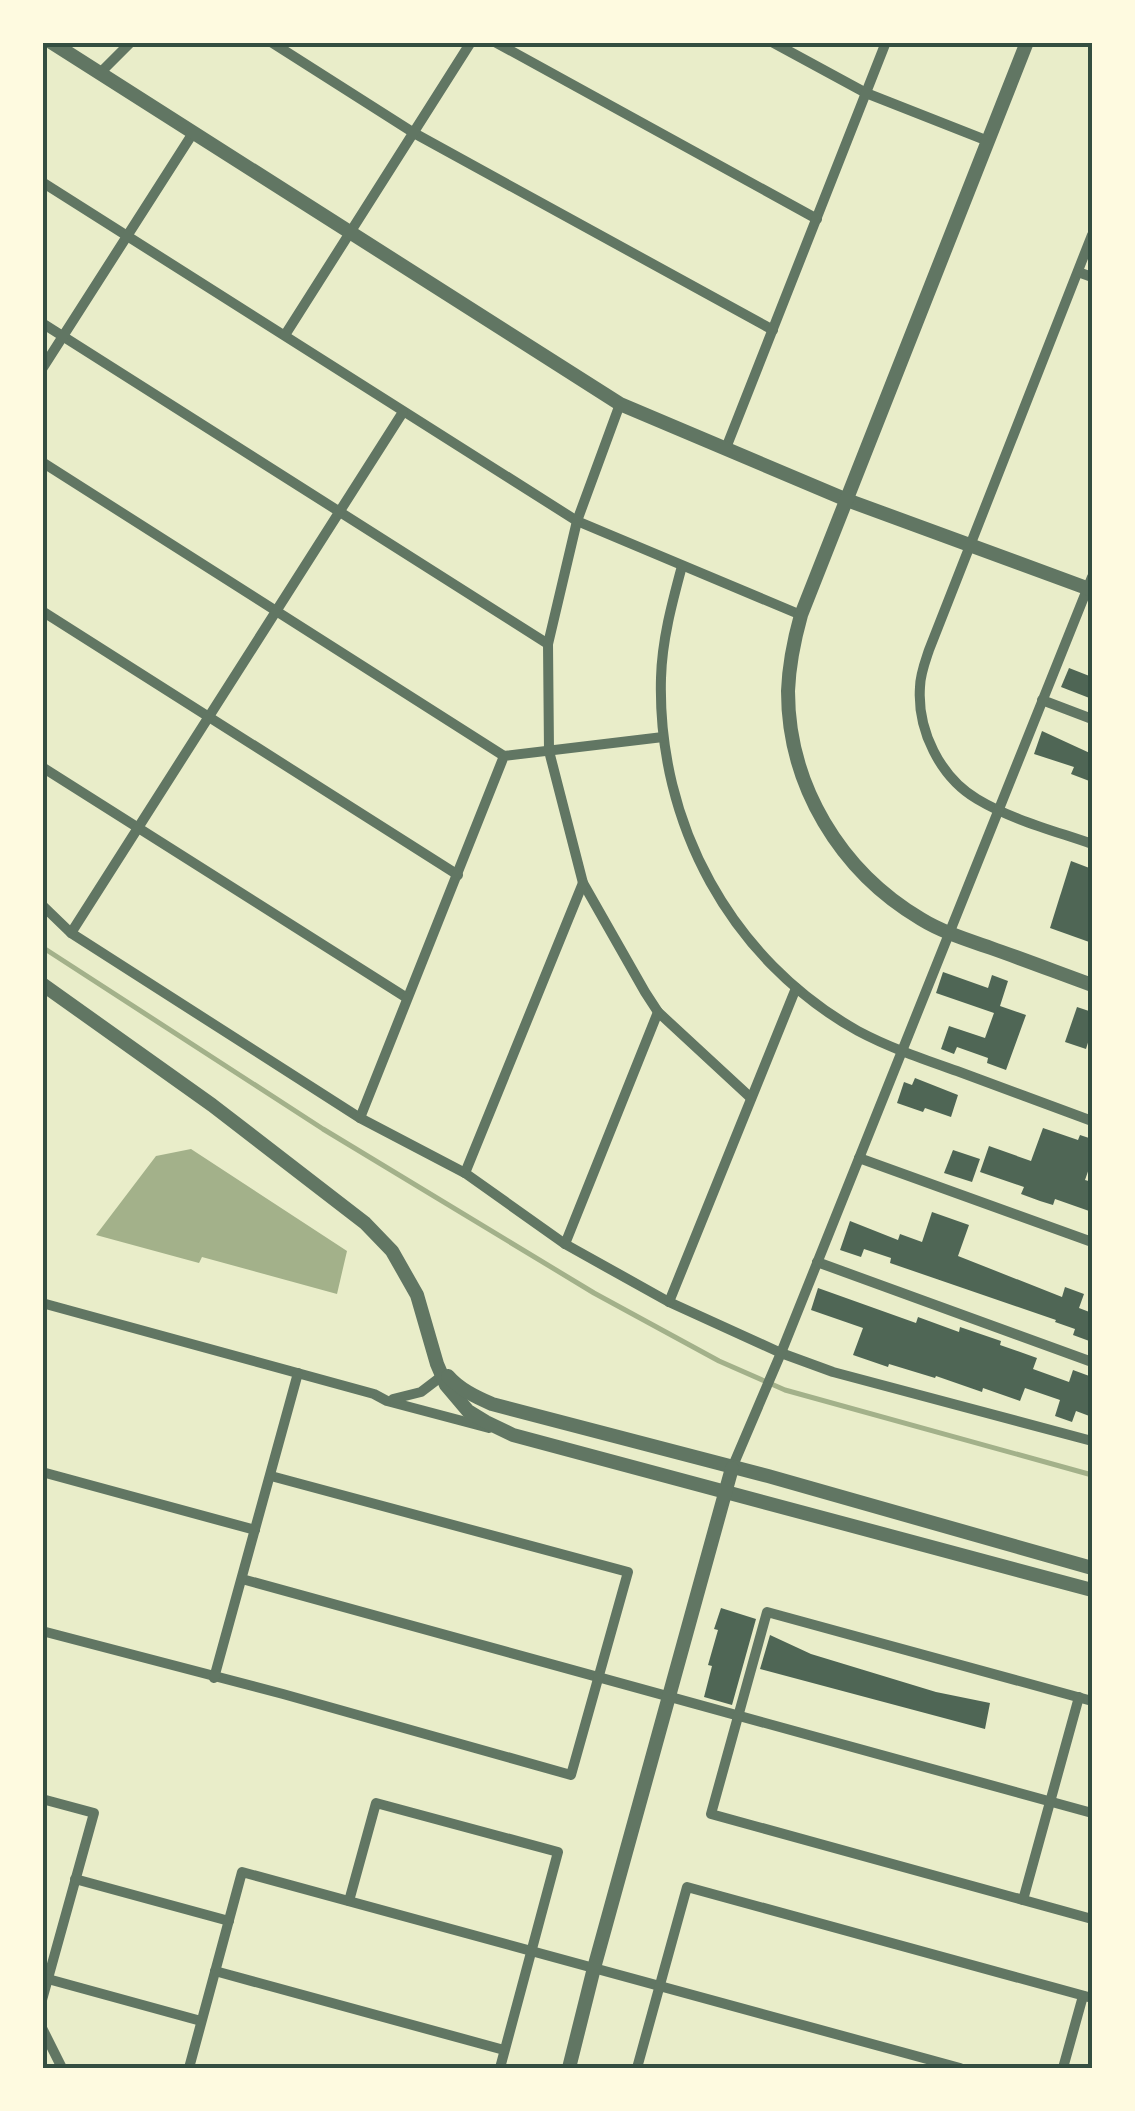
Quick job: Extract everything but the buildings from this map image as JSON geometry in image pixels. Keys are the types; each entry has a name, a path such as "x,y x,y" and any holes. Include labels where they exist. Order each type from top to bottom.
{"street":[{"path":"51,42 620,404 847,500 1091,585 732,1468 569,2068"},
{"path":"100,73 132,42"},
{"path":"271,42 414,134 773,330"},
{"path":"285,335 471,42"},
{"path":"495,42 817,219"},
{"path":"772,42 866,93 988,141"},
{"path":"726,448 886,42"},
{"path":"1026,42 801,616 790,668 790,716 801,771 818,815 850,860 880,890 923,921 949,933 1092,985"},
{"path":"42,370 193,133"},
{"path":"42,182 577,521 801,616"},
{"path":"1092,235 970,544 920,684 925,730 944,767 960,787 998,810 1092,844"},
{"path":"1078,272 1092,278"},
{"path":"42,322 548,644"},
{"path":"620,404 577,521 548,644 549,750 582,883 658,1012 751,1098"},
{"path":"72,933 403,412"},
{"path":"42,462 504,756 663,737"},
{"path":"682,566 662,657 663,737 686,835 705,874 750,940 796,988 842,1022 902,1052 1092,1121"},
{"path":"42,612 458,875"},
{"path":"1042,700 1092,718"},
{"path":"360,1118 504,756"},
{"path":"42,766 407,998"},
{"path":"465,1174 582,883"},
{"path":"42,905 72,933 360,1118 465,1174 565,1244 669,1302 780,1353 885,1387 1092,1441"},
{"path":"42,984 365,1222 392,1251 417,1296 446,1385 468,1411 513,1435"},
{"path":"669,1302 796,988"},
{"path":"565,1244 658,1012"},
{"path":"860,1158 1092,1242"},
{"path":"817,1262 1092,1362"},
{"path":"42,1303 513,1435 1092,1590"},
{"path":"387,1400 421,1392 440,1370"},
{"path":"440,1370 453,1383 492,1404 1092,1568"},
{"path":"214,1678 298,1373"},
{"path":"42,1472 255,1530"},
{"path":"42,1631 571,1775 628,1572 271,1476"},
{"path":"242,1579 1092,1813"},
{"path":"1092,1700 767,1612 711,1814 1092,1919"},
{"path":"1023,1900 1079,1697"},
{"path":"42,1799 94,1813 42,2000"},
{"path":"349,1901 376,1802 558,1852 500,2068"},
{"path":"189,2068 242,1872 960,2068"},
{"path":"75,1879 229,1922"},
{"path":"638,2068 687,1888 1088,1997 1064,2068"},
{"path":"215,1971 504,2050"},
{"path":"48,1980 202,2021"},
{"path":"42,2028 62,2068"}],"shaded area":[{"path":"191,1149 347,1251 337,1294 202,1257 199,1263 96,1235 156,1156"}],"waterway":[{"path":"42,947 323,1129 594,1293 719,1361 785,1390 1092,1475"}]}
